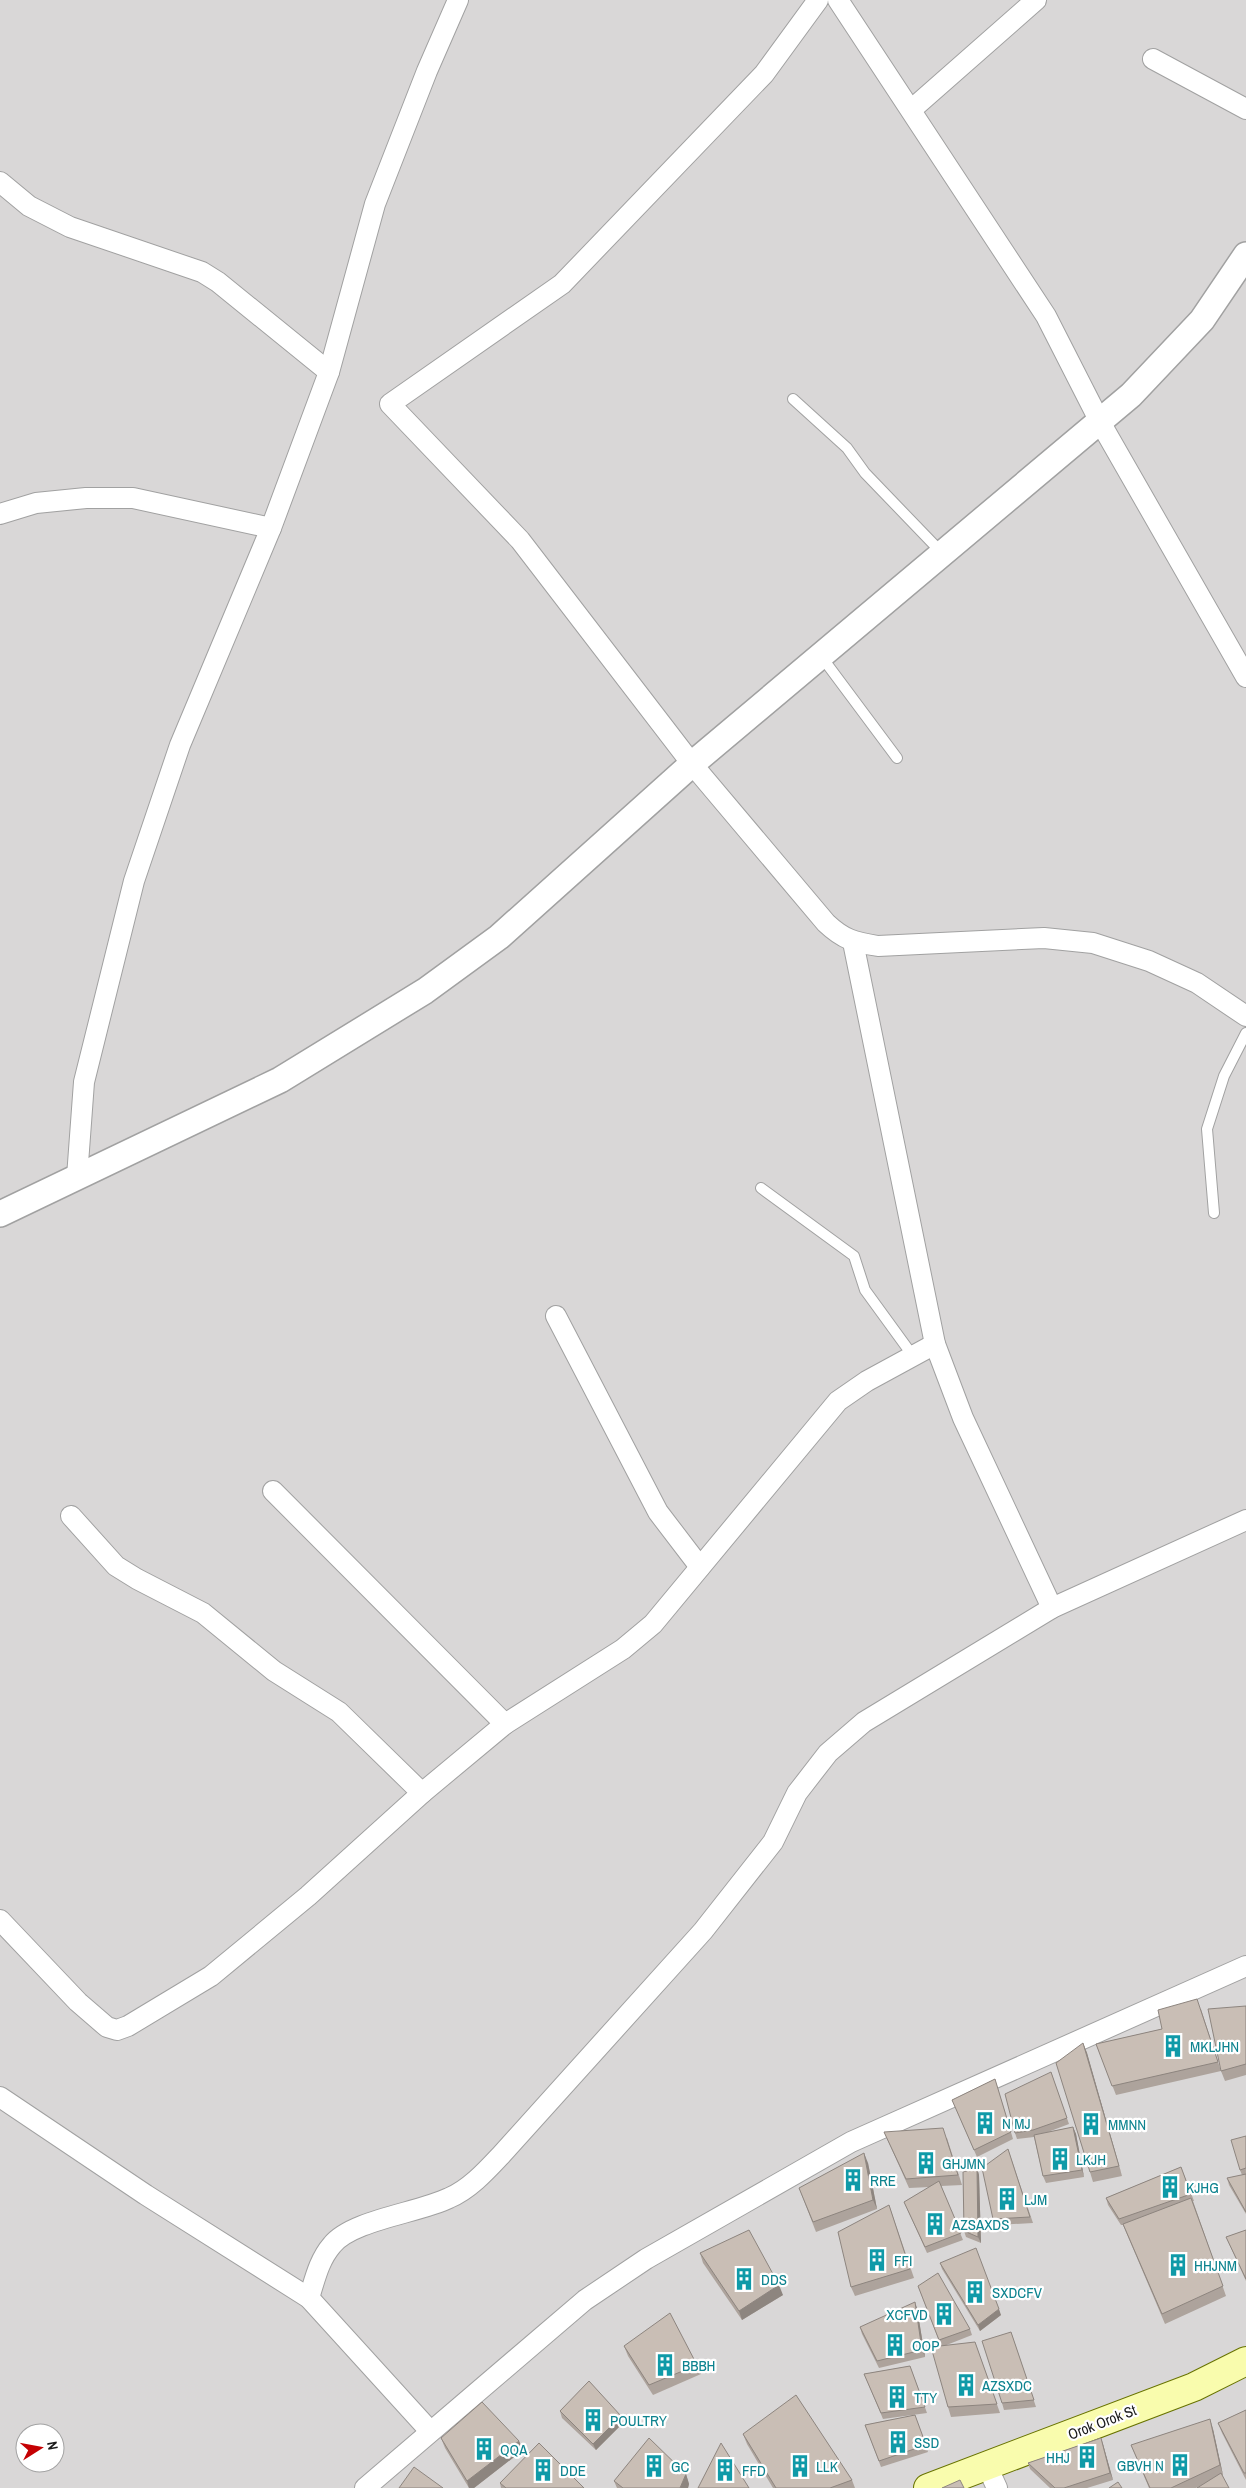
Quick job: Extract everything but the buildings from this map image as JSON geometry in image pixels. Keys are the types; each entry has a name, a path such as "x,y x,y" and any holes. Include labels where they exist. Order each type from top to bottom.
{"main road":[{"name":"Orok Orok St","path":"928,2488 992,2477 1194,2387 1246,2361"}],"street":[{"path":"77,1177 84,1082 134,882 180,745 271,528 329,372 375,204 427,71 458,0"},
{"path":"818,0 764,74 562,284 390,404 520,540 692,764 826,923 840,936 853,942 878,946 1044,938 1093,943 1149,961 1197,983 1246,1016"},
{"path":"838,0 1046,316 1100,422 1246,677"},
{"path":"911,110 1036,0"},
{"path":"1153,59 1246,109"},
{"path":"0,182 29,206 70,227 202,272 218,282 329,372"},
{"path":"0,1214 280,1080 425,991 499,937 692,764 1131,395 1202,320 1246,255"},
{"path":"0,514 36,503 86,498 133,498 271,528"},
{"path":"853,942 935,1344 963,1418 1052,1608"},
{"path":"556,1316 658,1512 700,1567"},
{"path":"0,1920 78,2002 107,2027 117,2030 128,2026 211,1976 308,1896 422,1793 505,1724 623,1649 654,1624 838,1401 867,1381 935,1344"},
{"path":"273,1491 505,1724"},
{"path":"71,1516 116,1566 203,1613 274,1670 339,1712 422,1793"},
{"path":"309,2298 318,2267 332,2244 360,2227 450,2198 479,2178 502,2154 703,1931 773,1842 797,1793 828,1753 844,1736 1052,1608 1246,1520"},
{"path":"365,2488 585,2300 646,2259 842,2146 1246,1966"},
{"path":"0,2097 146,2195 309,2298 430,2431"}],"lane":[{"path":"794,399 847,448 865,472 943,554"},
{"path":"821,656 897,758"},
{"path":"1214,1213 1207,1130 1224,1076 1246,1033"},
{"path":"761,1188 854,1256 865,1290 913,1356"}],"shaded area":[{"path":"0,0 1246,0 1246,2488 0,2488"}],"place":[{"name":"MKLJHN","path":"1173,2046"},
{"name":"N MJ","path":"985,2123"},
{"name":"MMNN","path":"1091,2124"},
{"name":"LKJH","path":"1060,2159"},
{"name":"GHJMN","path":"926,2163"},
{"name":"RRE","path":"853,2180"},
{"name":"KJHG","path":"1170,2187"},
{"name":"LJM","path":"1007,2199"},
{"name":"AZSAXDS","path":"935,2224"},
{"name":"FFI","path":"877,2260"},
{"name":"HHJNM","path":"1178,2265"},
{"name":"DDS","path":"744,2279"},
{"name":"SXDCFV","path":"975,2292"},
{"name":"XCFVD","path":"944,2314"},
{"name":"OOP","path":"895,2345"},
{"name":"BBBH","path":"665,2365"},
{"name":"AZSXDC","path":"966,2385"},
{"name":"TTY","path":"897,2397"},
{"name":"POULTRY","path":"593,2420"},
{"name":"SSD","path":"898,2442"},
{"name":"QQA","path":"484,2449"},
{"name":"HHJ","path":"1087,2457"},
{"name":"GBVH N","path":"1180,2465"},
{"name":"GC","path":"654,2466"},
{"name":"LLK","path":"800,2466"},
{"name":"DDE","path":"543,2470"},
{"name":"FFD","path":"725,2470"}]}
